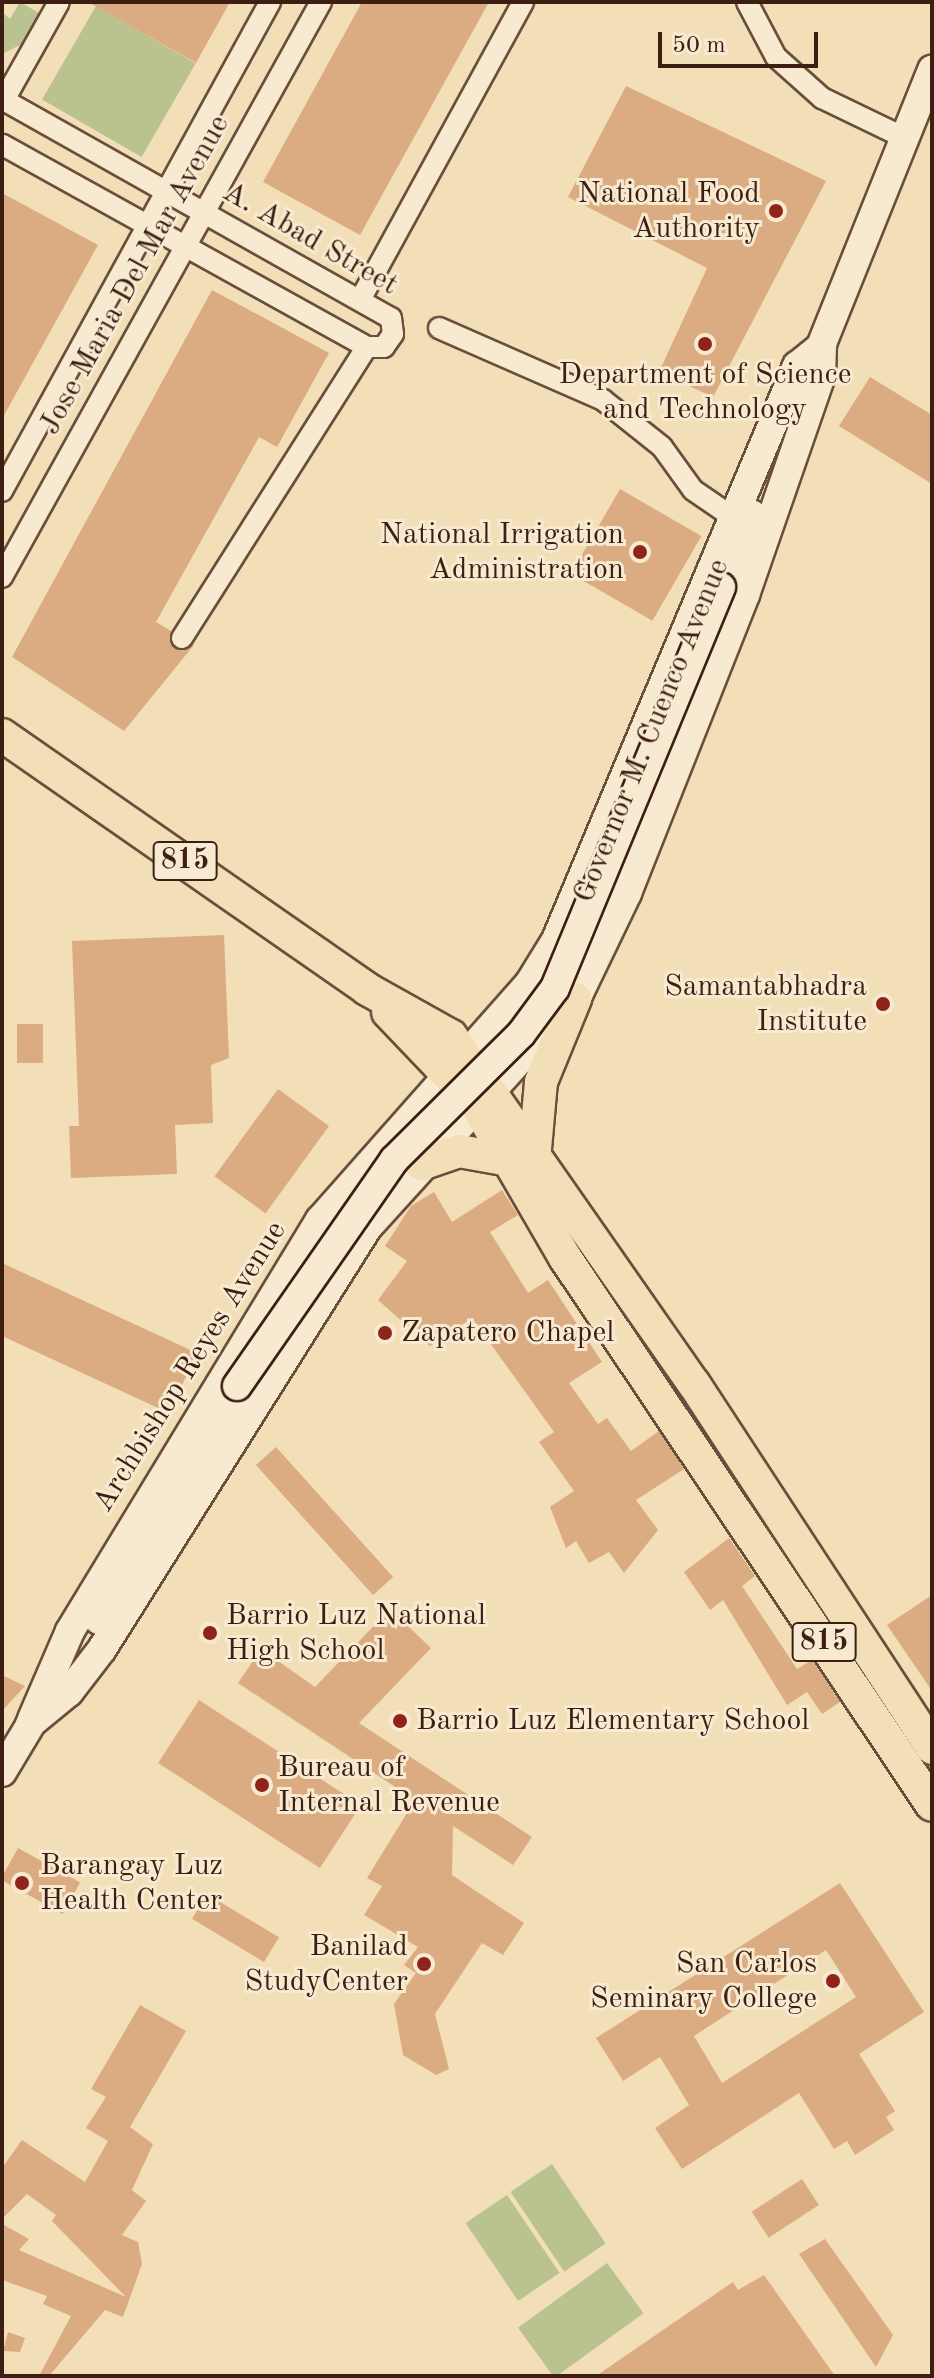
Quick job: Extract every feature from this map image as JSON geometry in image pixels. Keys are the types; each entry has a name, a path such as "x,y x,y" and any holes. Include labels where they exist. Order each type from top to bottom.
{"main road":[{"name":"Governor M. Cuenco Avenue","path":"237,1386 394,1160 521,1034 555,988 822,346 932,70"},
{"name":"Governor M. Cuenco Avenue","path":"456,1062 539,968 797,366 822,346"},
{"name":"Governor M. Cuenco Avenue","path":"485,1097 577,997 627,893 745,595 821,375 822,346"},
{"name":"815","path":"2,735 367,989 456,1062 485,1097 932,1748"},
{"path":"372,1155 395,1153 414,1171 459,1151 522,1154 541,1082 577,997 549,994 539,968"},
{"name":"Archbishop Reyes Avenue","path":"30,1724 70,1631 222,1372 372,1155 456,1062"},
{"name":"Archbishop Reyes Avenue","path":"30,1724 69,1692 102,1649 321,1299 414,1171 485,1097"},
{"name":"815","path":"522,1154 566,1259 932,1805"},
{"name":"Archbishop Reyes Avenue","path":"2,1772 237,1386"}],"street":[{"path":"3,100 59,2"},
{"name":"Jose Maria Del Mar Avenue","path":"2,491 270,2"},
{"name":"Jose Maria Del Mar Avenue","path":"2,577 321,2"},
{"path":"360,300 523,2"},
{"path":"747,2 776,57 822,98 905,138"},
{"name":"A. Abad Street","path":"3,100 360,300 395,326 384,347 367,347"},
{"path":"2,145 367,347 182,638"},
{"path":"439,328 603,400 662,447 693,490 731,516"}],"green space":[{"path":"20,2 39,13 22,44 2,54 2,12 10,19"},
{"path":"96,6 196,63 142,157 42,100"},
{"path":"552,2164 606,2244 564,2272 511,2192"},
{"path":"507,2195 560,2273 518,2301 466,2223"},
{"path":"607,2263 643,2313 557,2376 553,2376 518,2328"}],"building":[{"path":"88,2 230,2 196,63"},
{"path":"362,2 489,2 360,235 263,182"},
{"path":"626,86 826,181 713,397 659,372 707,268 568,197"},
{"path":"2,193 98,245 2,419"},
{"path":"212,290 329,353 277,447 259,437 156,622 171,631 176,649 194,645 124,731 12,657"},
{"path":"870,377 932,415 932,484 839,426"},
{"name":"National Irrigation Administration","path":"620,489 701,536 652,621 571,574"},
{"path":"224,935 229,1058 211,1065 213,1123 175,1125 177,1174 71,1178 69,1126 79,1126 72,941"},
{"path":"17,1024 43,1024 43,1063 17,1063"},
{"path":"278,1089 329,1126 265,1213 215,1176"},
{"path":"502,1190 518,1215 490,1232 528,1293 548,1280 602,1362 569,1383 598,1424 607,1418 631,1451 659,1431 684,1469 636,1500 658,1530 624,1573 609,1552 589,1563 576,1541 566,1548 550,1507 574,1491 539,1442 554,1432 472,1318 430,1346 378,1300 407,1261 385,1246 411,1206 434,1192 452,1222"},
{"path":"2,1263 197,1353 169,1413 2,1336"},
{"path":"276,1447 393,1577 373,1595 256,1465"},
{"path":"729,1538 755,1576 742,1586 797,1669 812,1660 840,1702 822,1714 807,1692 787,1705 723,1600 710,1610 684,1572"},
{"path":"932,1595 932,1691 887,1625"},
{"path":"390,1609 431,1648 359,1723 532,1837 513,1865 453,1826 452,1875 524,1923 503,1955 482,1943 435,2014 449,2069 436,2075 403,2055 394,2004 416,1973 404,1965 418,1947 364,1915 382,1886 367,1878 415,1800 238,1683 261,1649 315,1687"},
{"path":"2,1675 25,1686 2,1711"},
{"name":"Bureau of Internal Revenue","path":"199,1700 361,1805 320,1868 158,1763"},
{"path":"18,1848 80,1882 63,1914 2,1880"},
{"path":"840,1883 924,2012 859,2054 895,2111 886,2117 894,2130 855,2155 847,2141 834,2149 799,2093 682,2169 655,2128 689,2105 660,2057 623,2081 596,2038","holes":["826,1950 856,1997 722,2083 694,2036"]},
{"path":"207,1894 279,1937 264,1962 192,1919"},
{"path":"140,2005 186,2031 130,2127 153,2144 132,2190 146,2201 122,2235 138,2242 142,2264 123,2317 105,2310 49,2376 39,2376 71,2316 43,2304 47,2296 2,2280 2,2224 29,2239 19,2250 126,2297 52,2221 56,2215 27,2194 2,2219 2,2168 22,2140 85,2182 108,2141 86,2128 106,2097 91,2089"},
{"path":"802,2179 819,2205 769,2238 752,2212"},
{"path":"825,2239 893,2335 876,2367 799,2254"},
{"path":"764,2275 835,2376 596,2376 733,2282 738,2290"},
{"path":"8,2332 25,2338 20,2352 3,2351"}],"place":[{"name":"National Food Authority","path":"776,211"},
{"name":"Department of Science and Technology","path":"705,344"},
{"name":"National Irrigation Administration","path":"640,552"},
{"name":"Samantabhadra Institute","path":"883,1004"},
{"name":"Zapatero Chapel","path":"385,1333"},
{"name":"Barrio Luz National High School","path":"210,1633"},
{"name":"Barrio Luz Elementary School","path":"400,1721"},
{"name":"Bureau of Internal Revenue","path":"262,1785"},
{"name":"Barangay Luz Health Center","path":"22,1883"},
{"name":"Banilad StudyCenter","path":"424,1964"},
{"name":"San Carlos Seminary College","path":"833,1981"}]}
